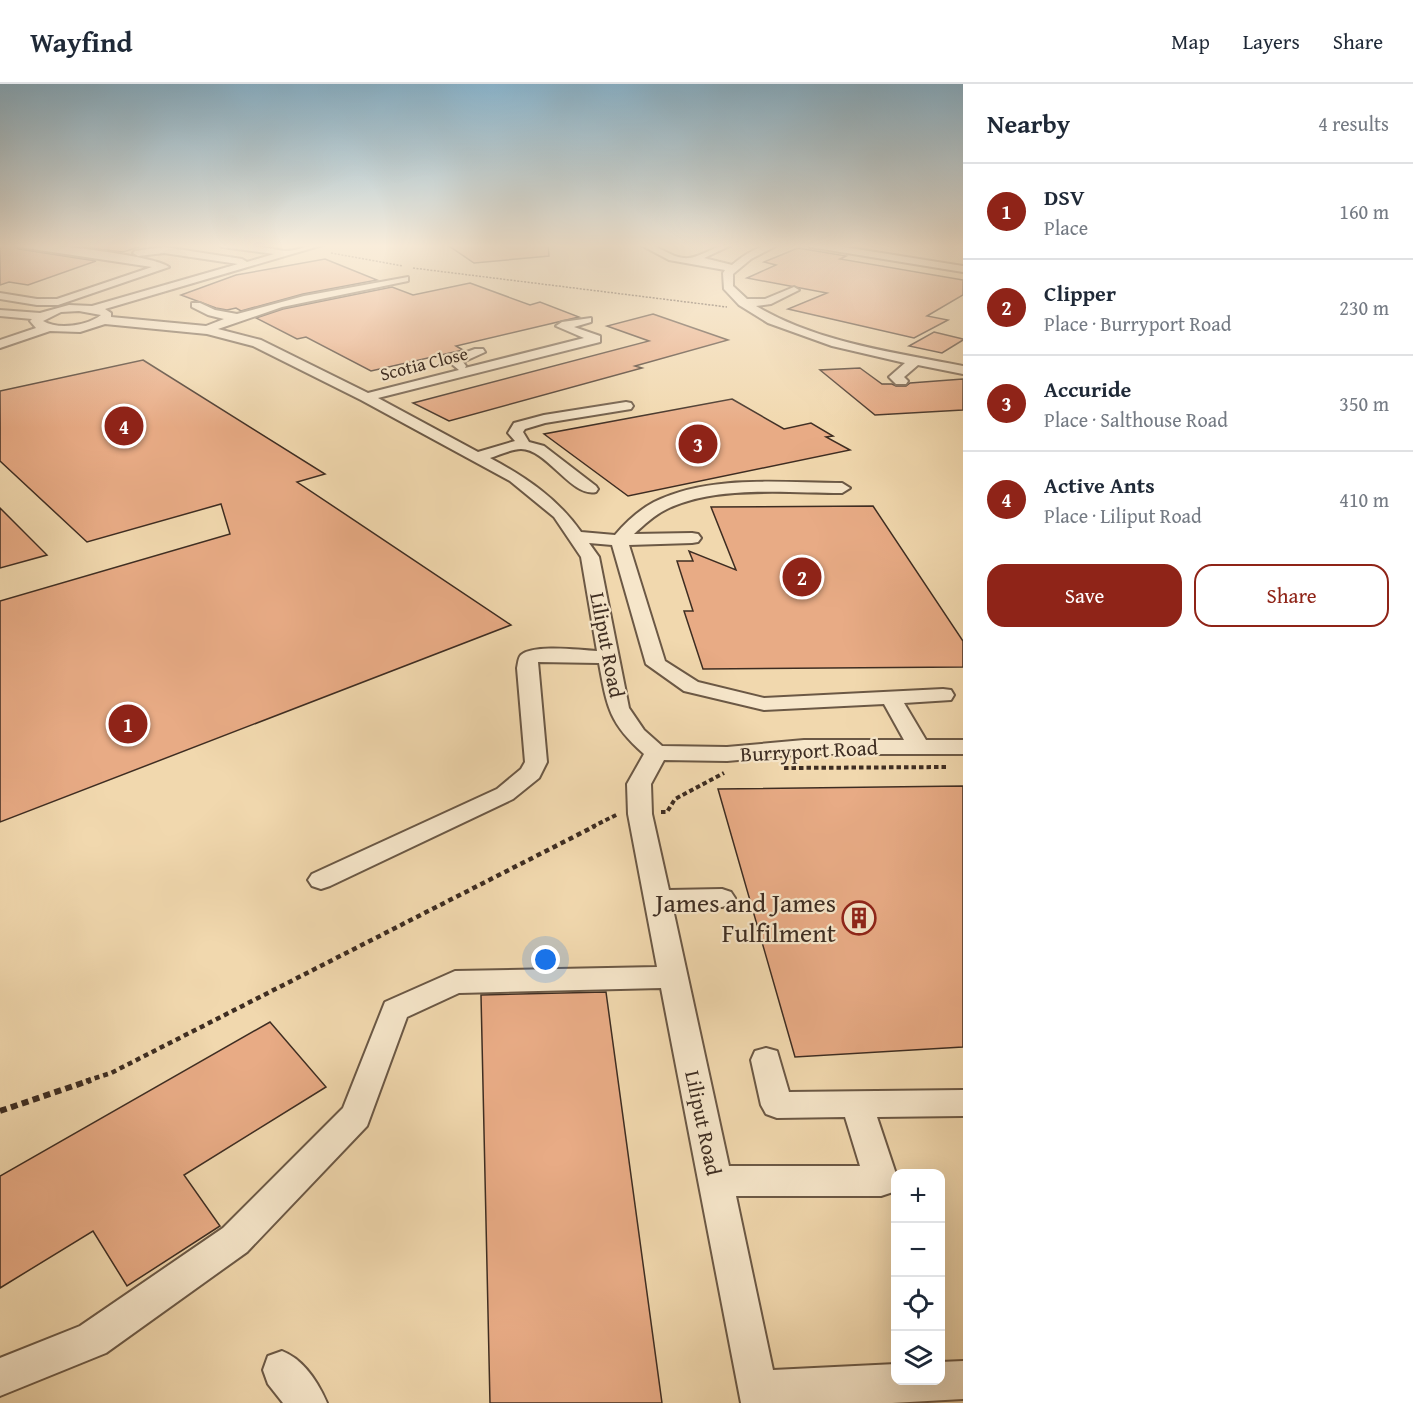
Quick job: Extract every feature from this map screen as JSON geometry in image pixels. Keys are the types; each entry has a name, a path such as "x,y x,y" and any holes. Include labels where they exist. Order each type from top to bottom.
{"street":[{"path":"0,313 40,316 62,310 92,309 104,306"},
{"path":"214,313 182,316 199,306 214,313 235,317"},
{"path":"207,330 235,317 277,306"},
{"path":"740,306 807,333 917,356 963,370"},
{"path":"0,344 48,328 80,328 104,320 107,315 92,309"},
{"path":"40,316 36,321 37,324 48,328"},
{"name":"Liliput Road","path":"104,320 207,330 257,343 366,397 516,478 560,514 590,557 618,708 636,735 656,753 639,784 640,814 760,1396"},
{"name":"Scotia Close","path":"366,397 596,339 562,326 586,320"},
{"path":"807,333 828,327"},
{"path":"552,339 570,345"},
{"path":"469,371 454,361 479,352"},
{"path":"917,356 963,360"},
{"path":"901,381 896,378 917,356"},
{"path":"521,444 523,440 515,433 519,426 544,419 626,406"},
{"path":"476,457 521,444 539,450 590,489"},
{"path":"619,540 631,527 664,503 692,496 744,489 842,488"},
{"path":"575,537 619,540 692,538"},
{"path":"619,540 656,664 691,687 764,704 943,695"},
{"path":"321,880 505,794 531,773 536,762 527,668 529,658 539,655 609,657"},
{"path":"890,698 918,747"},
{"name":"Burryport Road","path":"656,753 727,754 804,747 963,747"},
{"path":"657,900 722,898"},
{"path":"0,1377 93,1340 235,1240 356,1116 395,1010 454,982 673,977"},
{"path":"766,1060 777,1105 963,1104"},
{"path":"715,1181 881,1181 857,1104"},
{"path":"282,1370 307,1403"},
{"path":"760,1396 963,1380"}],"path":[{"path":"777,768 951,767"},
{"path":"654,813 667,812 675,799 730,769"},
{"path":"0,1111 111,1073 619,814"}],"building":[{"path":"209,306 261,306 241,311 236,308 227,310"},
{"path":"300,306 549,306 579,317 456,346 463,350 371,371 306,337 297,339 256,318"},
{"path":"796,306 945,306 927,316 948,320 914,338 788,309"},
{"path":"653,314 728,340 635,366 642,368 449,421 413,403 649,341 607,326"},
{"path":"934,332 963,340 942,353 909,346"},
{"path":"143,360 325,474 297,482 511,625 0,822 0,601 230,534 221,504 87,542 0,461 0,391"},
{"path":"860,368 882,384 896,386 963,379 963,410 875,415 820,370"},
{"path":"732,399 784,429 811,423 833,436 826,437 850,450 628,496 544,434"},
{"path":"873,506 963,641 963,667 703,669 684,611 693,611 677,561 693,561 689,551 736,570 711,507"},
{"path":"0,508 47,555 0,568"},
{"name":"James and James Fulfilment","path":"963,786 963,1047 795,1057 718,789"},
{"path":"606,992 662,1403 490,1403 481,995"},
{"path":"270,1022 326,1087 184,1175 220,1226 127,1286 93,1231 0,1288 0,1176"}],"place":[{"name":"Active Ants","path":"124,426"},
{"name":"Accuride","path":"698,444"},
{"name":"Clipper","path":"802,577"},
{"name":"DSV","path":"128,724"},
{"name":"James and James Fulfilment","path":"859,918"}]}
